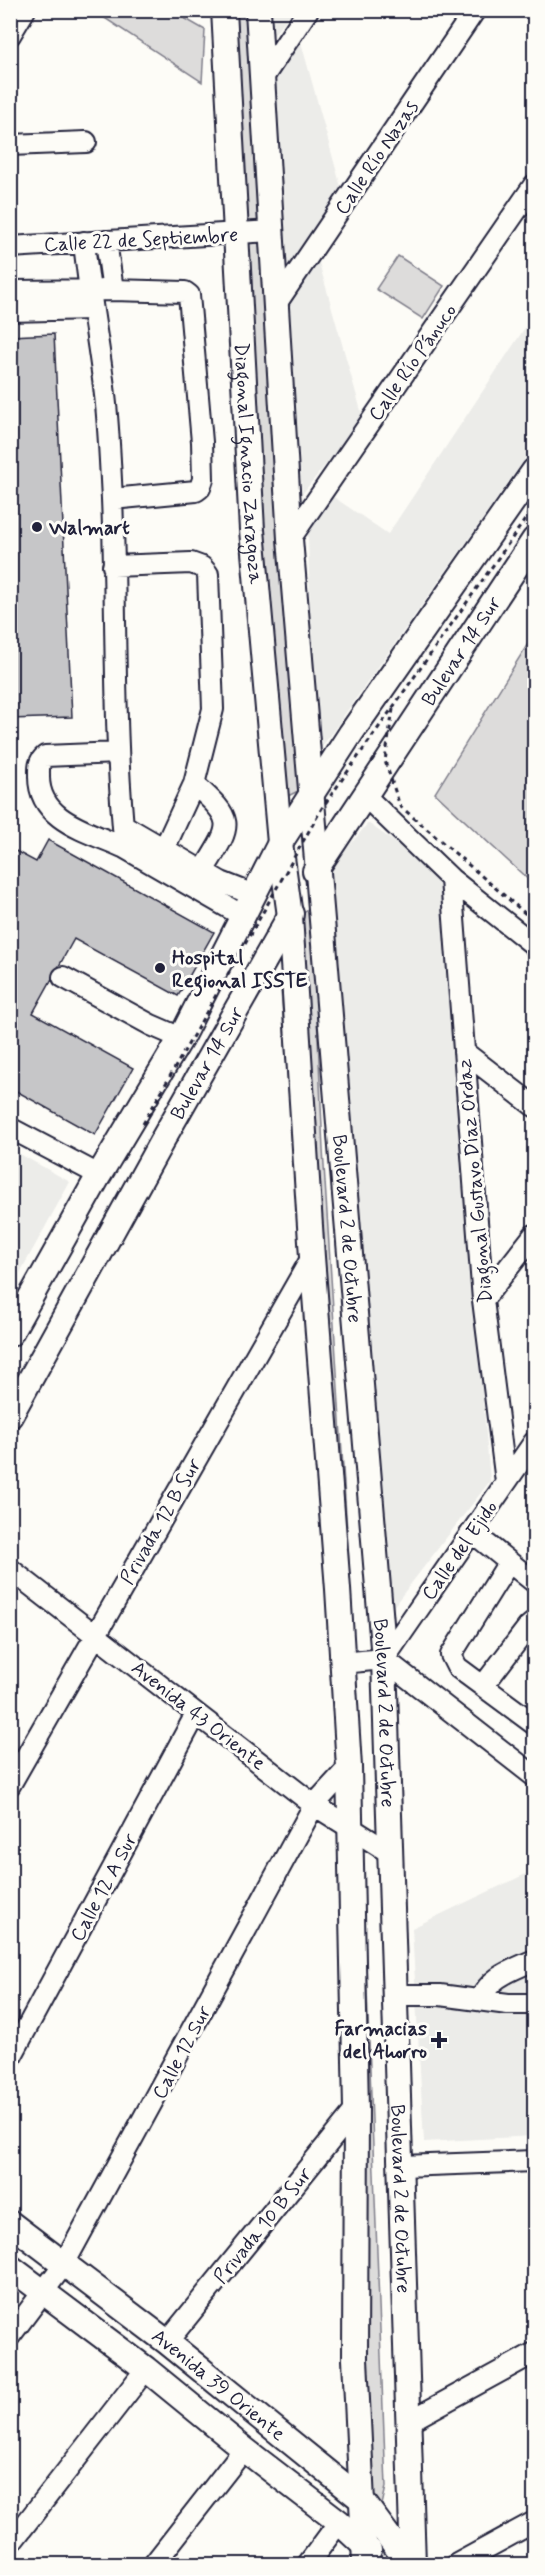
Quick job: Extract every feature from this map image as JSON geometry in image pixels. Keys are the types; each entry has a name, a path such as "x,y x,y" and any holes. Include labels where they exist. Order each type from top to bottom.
{"main road":[{"name":"Diagonal Ignacio Zaragoza","path":"224,10 252,530 280,843 290,916"},
{"name":"Diagonal Ignacio Zaragoza","path":"258,10 290,538 318,866"},
{"name":"Bulevar 14 Sur","path":"10,1334 99,1175 181,1038 280,843 312,792 534,471"},
{"name":"Bulevar 14 Sur","path":"10,1416 163,1139 318,866 534,540"},
{"name":"Boulevard 2 de Octubre","path":"318,866 384,1659 397,1995 411,2565"},
{"name":"Boulevard 2 de Octubre","path":"290,916 312,1257 339,1589 341,1663 349,1767 356,2109 355,2359 364,2554"},
{"name":"Avenida 39 Oriente","path":"10,2223 167,2342 361,2499 411,2565"},
{"name":"Avenida 39 Oriente","path":"10,2267 146,2369 244,2450 339,2522 364,2554 380,2565"}],"street":[{"path":"10,35 25,10"},
{"path":"262,78 308,10"},
{"name":"Calle Río Nazas","path":"276,304 475,10"},
{"path":"10,145 86,142"},
{"name":"Calle Río Pánuco","path":"290,538 534,185"},
{"name":"Calle 22 de Septiembre","path":"10,246 272,231"},
{"path":"106,241 113,290"},
{"path":"84,242 90,300 106,397 112,499 118,753 125,848"},
{"path":"10,311 90,300 113,290 187,293 190,298 202,442 203,479 200,488 196,491 112,499"},
{"path":"10,291 90,300"},
{"path":"113,566 191,563 202,567 208,574 213,709 194,784 164,849"},
{"path":"118,753 45,756 39,765 39,790 45,804 56,817 248,905"},
{"path":"194,784 219,806 226,823 221,842 203,871"},
{"path":"365,796 451,879 534,945"},
{"path":"123,825 221,882 248,905"},
{"name":"Diagonal Gustavo Díaz Ordaz","path":"451,879 483,1300 506,1482"},
{"path":"63,977 151,1025 181,1038"},
{"path":"464,1052 534,1106"},
{"path":"10,1128 99,1175"},
{"path":"483,1300 534,1235"},
{"name":"Privada 12 B Sur","path":"10,1785 312,1257"},
{"name":"Calle del Ejido","path":"384,1659 534,1442"},
{"path":"472,1532 534,1582"},
{"path":"509,1562 451,1655 457,1667 534,1724"},
{"name":"Avenida 43 Oriente","path":"11,1571 315,1805 392,1854"},
{"path":"483,1686 534,1622"},
{"path":"341,1663 384,1659 534,1776"},
{"name":"Calle 12 A Sur","path":"10,2059 196,1714"},
{"name":"Calle 12 Sur","path":"10,2336 64,2264 315,1805 349,1767"},
{"path":"481,1999 485,1988 494,1980 534,1960"},
{"path":"397,1995 440,1995 508,2004 534,2004"},
{"name":"Privada 10 B Sur","path":"167,2342 356,2109"},
{"path":"402,2166 534,2160"},
{"path":"408,2422 534,2353"},
{"path":"10,2544 146,2369"},
{"path":"154,2565 244,2450"},
{"path":"308,2565 339,2522"},
{"path":"457,2565 534,2522"}],"path":[{"path":"143,1124 322,808 534,507"},
{"path":"393,707 385,760 400,806 534,921"}],"shaded area":[{"path":"94,11 172,11 205,30 202,82"},
{"path":"232,11 252,11 265,223 242,223"},
{"path":"269,11 293,11 270,39"},
{"path":"299,35 342,191 287,267 270,78"},
{"path":"268,238 302,789 284,798 240,242"},
{"path":"398,256 444,286 423,319 376,289"},
{"path":"318,259 363,418 302,494 289,300"},
{"path":"534,314 534,446 314,758 308,534 332,496 388,534"},
{"path":"534,634 534,885 435,793"},
{"path":"368,823 439,874 490,1481 393,1607 327,873"},
{"path":"312,904 323,1150 352,1611 330,1611 314,1432 281,990 282,938"},
{"path":"11,1149 70,1182 11,1289"},
{"path":"332,1650 354,1650 386,2487 382,2505 365,2487 341,1931"},
{"path":"534,1870 534,2136 424,2142 412,1928"}],"building":[{"name":"Walmart","path":"54,334 72,717 10,719 10,336"},
{"name":"Hospital Regional ISSTE","path":"48,840 214,932 178,996 74,939 33,1013 133,1068 95,1135 11,1088 10,1090 10,848 36,862"}],"place":[{"name":"Walmart","path":"37,527"},
{"name":"Hospital Regional ISSTE","path":"160,968"},
{"name":"Farmacias del Ahorro","path":"439,2040"}]}
